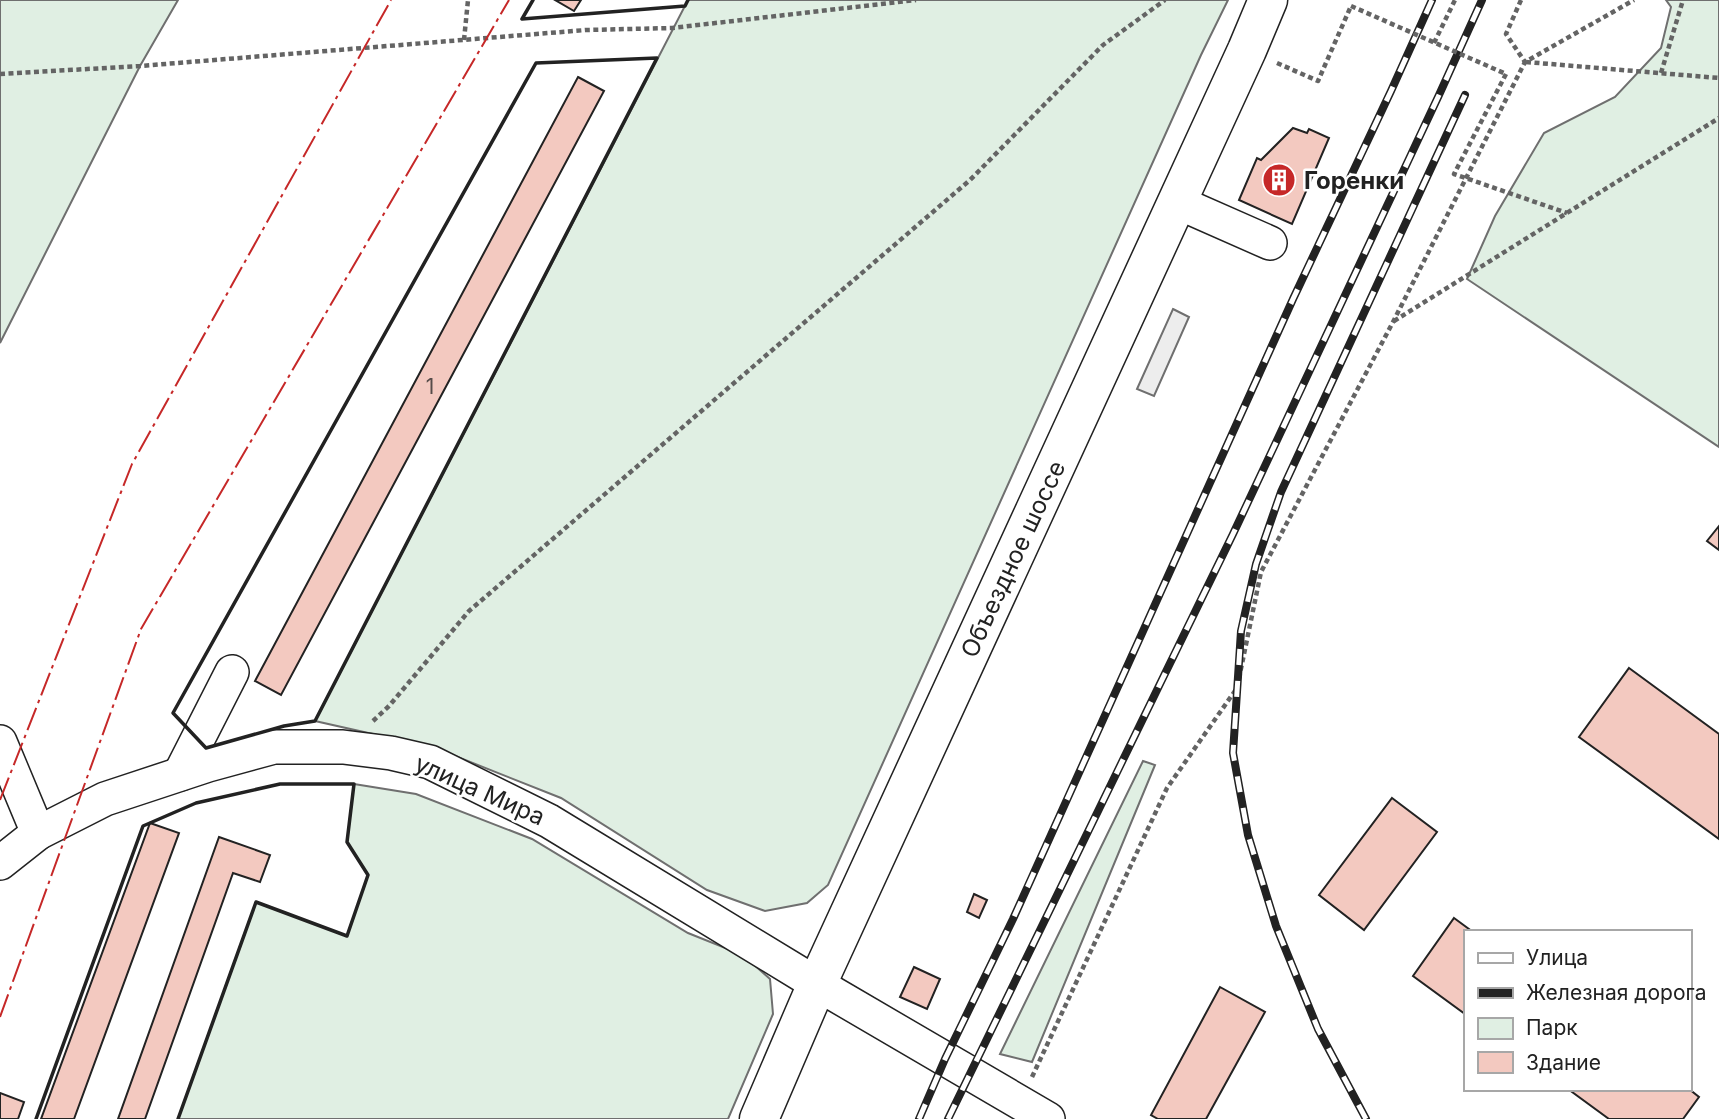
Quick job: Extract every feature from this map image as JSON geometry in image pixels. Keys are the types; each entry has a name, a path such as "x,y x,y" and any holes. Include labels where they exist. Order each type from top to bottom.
{"main road":[{"name":"Объездное шоссе","path":"759,1119 817,984 1268,0"}],"street":[{"path":"1177,202 1270,243"},
{"path":"180,774 232,672"},
{"path":"0,742 38,833"},
{"name":"улица Мира","path":"0,863 38,833 105,799 274,747 343,747 391,753 430,762 549,821 817,984 1034,1111"}],"path":[{"path":"464,40 468,0"},
{"path":"0,74 140,66 586,30 673,28 916,0"},
{"path":"365,728 389,706 468,611 970,180 1103,45 1165,0"},
{"path":"1434,43 1455,0"},
{"path":"1521,0 1506,34 1525,62"},
{"path":"1034,1111 1167,788 1237,688 1261,572 1393,322 1525,62 1634,0"},
{"path":"1661,73 1684,0"},
{"path":"1304,75 1318,81 1351,6 1506,74 1454,174 1567,213"},
{"path":"1525,62 1719,78"},
{"path":"1393,322 1719,118"}],"green space":[{"path":"0,0 178,0 140,66 0,343"},
{"path":"688,0 1228,0 828,885 807,903 765,911 707,890 561,798 435,748 315,721"},
{"path":"1666,0 1719,0 1719,447 1467,279 1495,216 1544,133 1615,97 1661,48 1671,7"},
{"path":"1143,761 1155,765 1032,1062 1000,1054"},
{"path":"354,784 416,794 532,839 688,933 743,955 770,979 773,1014 728,1119 178,1119 256,902 347,936 368,875 347,842"}],"shaded area":[{"path":"1173,309 1189,317 1154,396 1137,389"}],"building":[{"path":"555,0 581,0 574,11"},
{"path":"578,77 604,91 281,695 255,681"},
{"name":"Горенки","path":"1293,128 1307,133 1309,129 1329,138 1292,224 1239,200 1257,158 1261,160"},
{"path":"1719,526 1719,550 1707,541"},
{"path":"1629,668 1719,734 1719,839 1579,737"},
{"path":"1392,798 1437,832 1364,930 1319,895"},
{"path":"150,823 179,833 74,1119 41,1119"},
{"path":"219,837 270,855 260,882 233,873 145,1119 118,1119"},
{"path":"974,894 987,900 979,918 967,912"},
{"path":"1454,918 1470,930 1464,930 1464,1013 1413,976"},
{"path":"914,967 940,979 927,1009 900,997"},
{"path":"1220,987 1265,1012 1206,1119 1158,1119 1151,1115"},
{"path":"1571,1091 1691,1091 1699,1097 1683,1119 1609,1119"},
{"path":"0,1093 24,1102 18,1119 0,1119"}],"railway":[{"path":"919,1119 1013,919 1293,299 1432,0"},
{"path":"948,1119 1233,534 1482,0"},
{"path":"1366,1119 1318,1029 1276,926 1248,835 1233,753 1241,631 1256,564 1281,492 1465,95"}],"wall":[{"path":"533,0 522,19 685,6 688,0"},
{"path":"657,58 315,721 284,726 206,748 173,713 536,63 657,58"},
{"path":"36,1119 143,826 196,803 280,784 354,784 347,842 368,875 347,936 256,902 178,1119"}],"power":[{"path":"0,800 132,464 391,0"},
{"path":"0,1017 141,629 509,0"}],"place":[{"name":"Горенки","path":"1279,180"}]}
